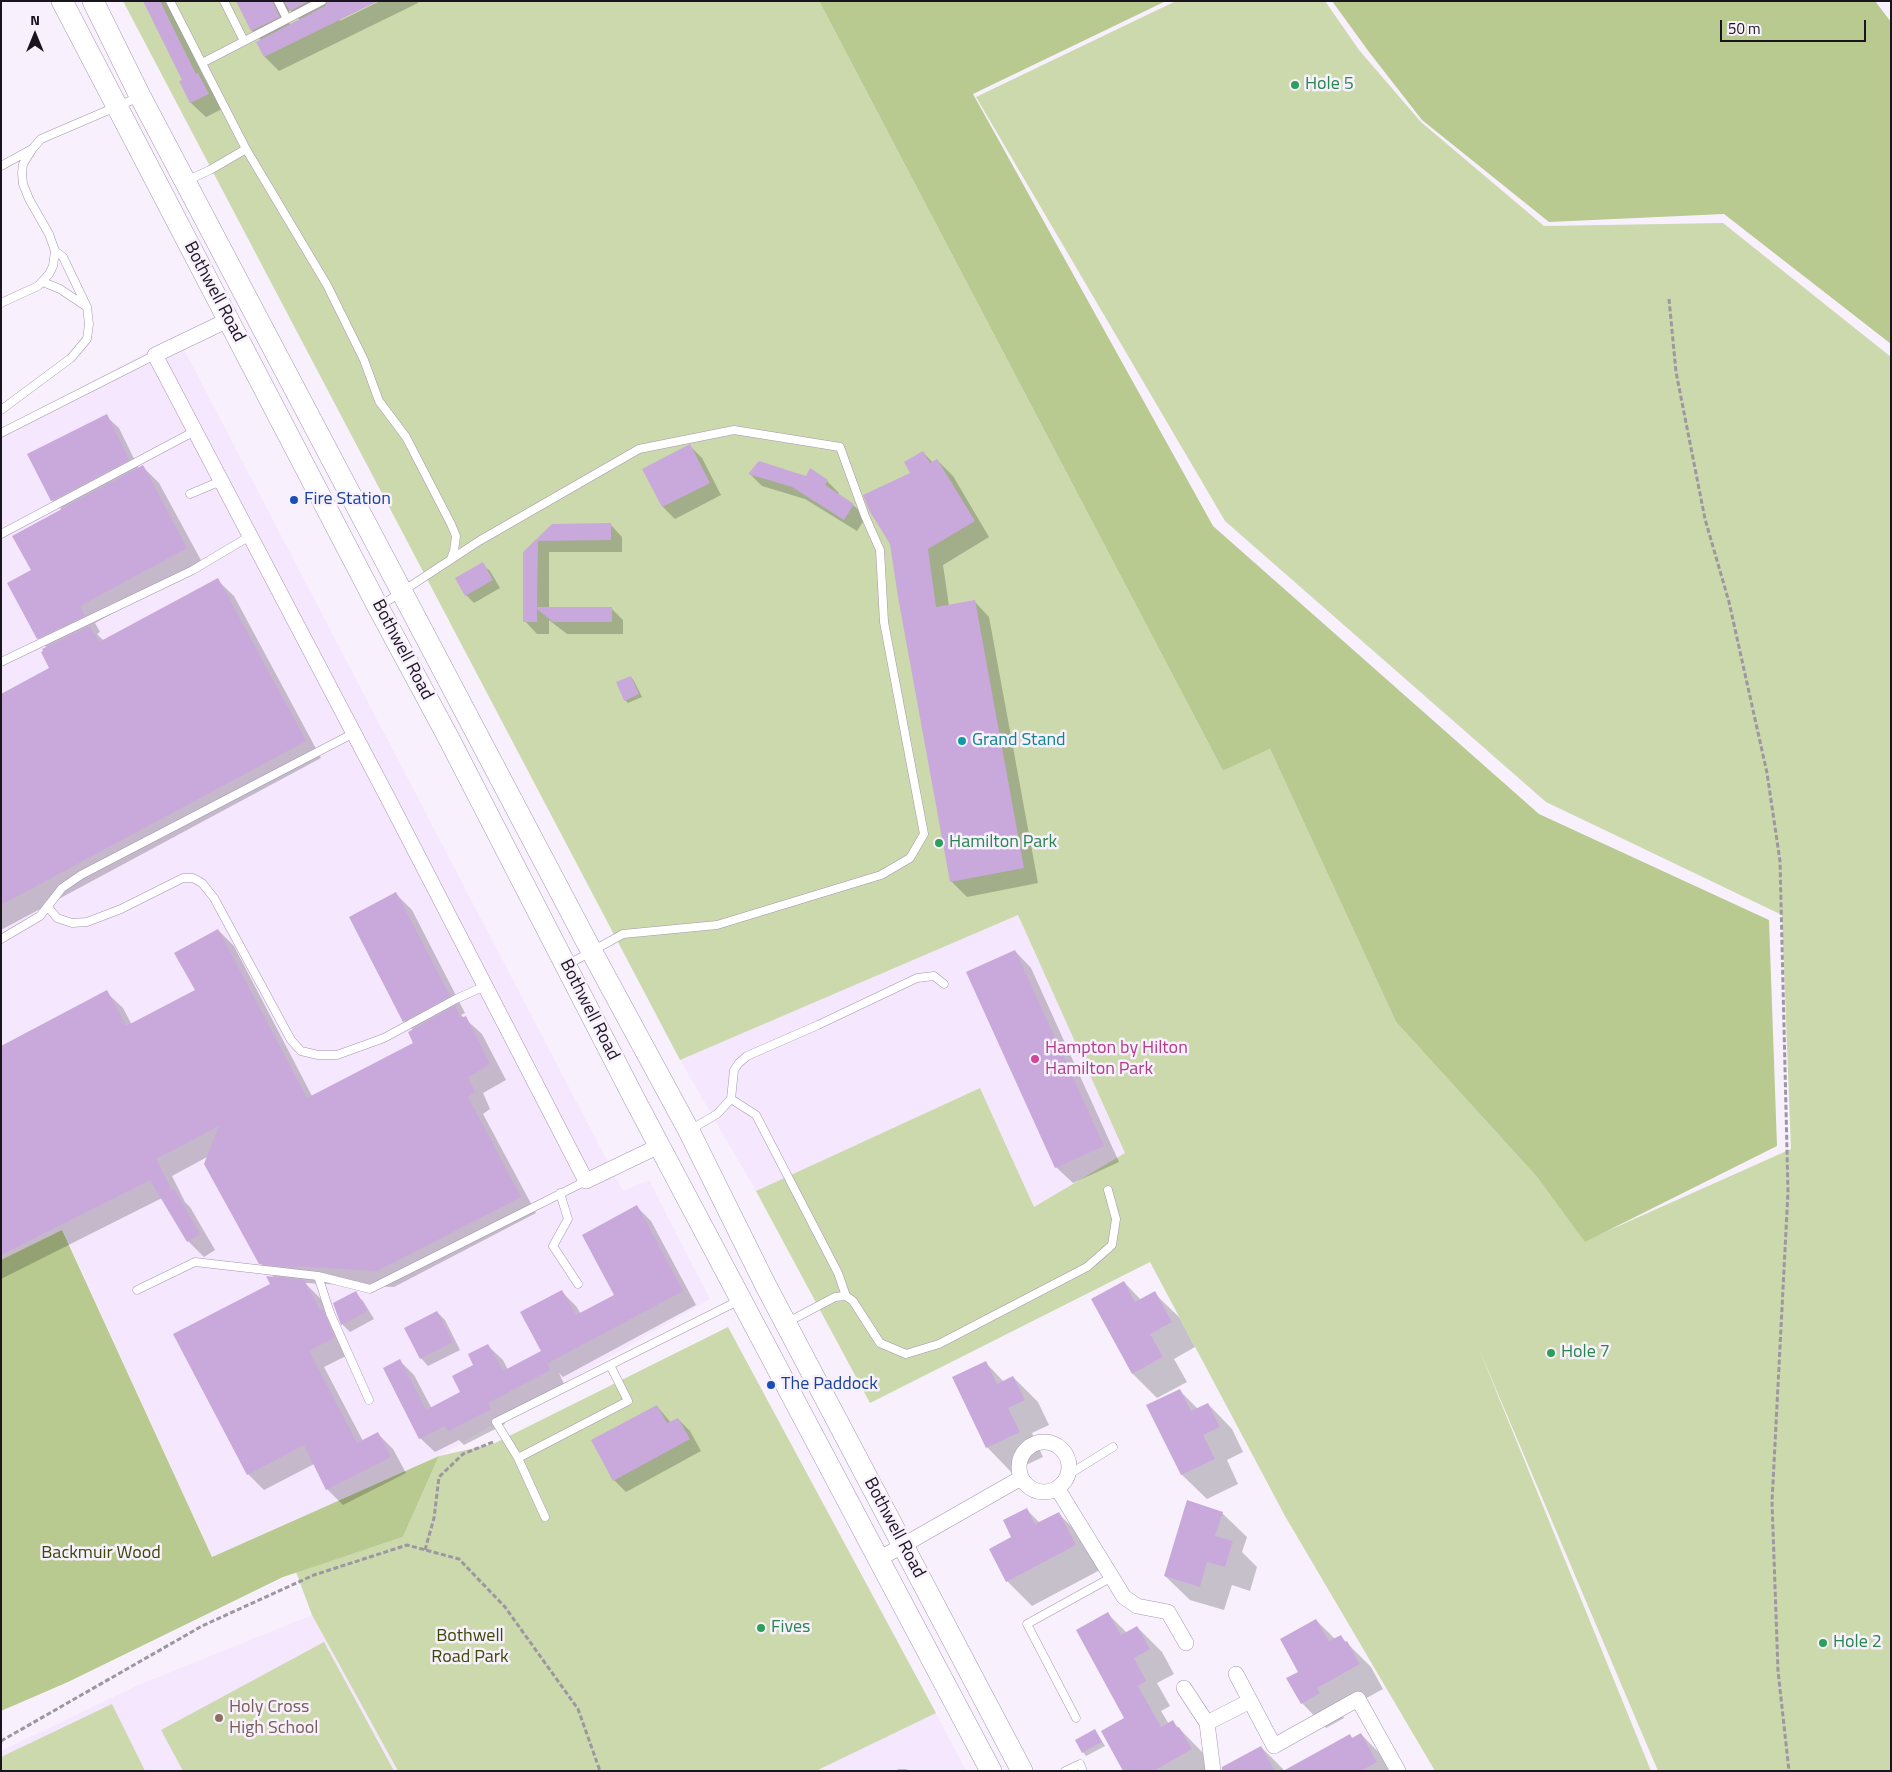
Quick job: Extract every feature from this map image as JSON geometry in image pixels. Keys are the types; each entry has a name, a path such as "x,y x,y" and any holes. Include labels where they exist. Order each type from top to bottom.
{"main road":[{"name":"Bothwell Road","path":"62,1 378,607 447,735 659,1146 991,1771"},
{"name":"Bothwell Road","path":"93,1 140,96 592,952 689,1131 766,1286 1022,1771"},
{"path":"659,1146 689,1131"},
{"path":"742,1300 766,1286"}],"street":[{"path":"228,320 155,355 354,733 586,1181 659,1146"},
{"path":"1042,1442 1058,1446 1064,1452 1069,1467 1068,1476 1064,1483 1057,1488 1050,1492 1033,1490 1021,1478 1018,1470 1022,1454 1027,1448 1042,1442"},
{"path":"879,1559 1021,1478"},
{"path":"1057,1488 1124,1597 1137,1606 1168,1612 1186,1643"},
{"path":"1236,1674 1274,1746 1358,1699 1398,1771"},
{"path":"1184,1688 1207,1723 1212,1771"},
{"path":"1207,1723 1250,1701"}],"lane":[{"path":"170,1 246,150 327,285 364,360 379,401 406,437 451,524 456,536 454,551 450,560"},
{"path":"224,1 244,41"},
{"path":"278,1 287,19"},
{"path":"202,63 322,1"},
{"path":"1,303 38,286 43,282 53,266 55,251 49,234 29,199 23,184 23,164 33,148 41,139 140,96"},
{"path":"1,166 33,148"},
{"path":"186,181 246,150"},
{"path":"1,410 70,358 87,339 89,330 87,307 63,258 55,251"},
{"path":"43,282 60,289 87,307"},
{"path":"1,433 155,355"},
{"path":"378,607 478,541 639,449 734,430 840,447 865,516 880,550 884,622 924,834 910,858 881,875 717,925 623,934 566,965"},
{"path":"1,534 195,431"},
{"path":"190,494 221,481"},
{"path":"1,662 193,570 250,536"},
{"path":"1,940 40,916 62,888 81,875 354,733"},
{"path":"48,908 57,918 72,923 87,922 120,909 183,878 193,878 202,883 214,898 291,1040 302,1051 318,1056 337,1055 384,1038 456,999 485,986"},
{"path":"689,1131 717,1114 731,1099 734,1070 747,1056 917,978 934,976 944,984"},
{"path":"731,1099 756,1115 838,1273 846,1296 853,1301 880,1343 906,1354 939,1344 1087,1267 1112,1245 1116,1219 1108,1190"},
{"path":"137,1290 195,1262 318,1276 370,1289 586,1181"},
{"path":"560,1193 568,1219 553,1246 578,1284"},
{"path":"318,1276 330,1313 368,1400"},
{"path":"786,1323 835,1296 846,1296"},
{"path":"545,1517 518,1458 496,1422 742,1300"},
{"path":"518,1458 628,1401 610,1365"},
{"path":"1068,1476 1114,1448"},
{"path":"1076,1718 1027,1624 1112,1577"},
{"path":"1065,1771 1080,1764 1083,1771"}],"path":[{"path":"1669,299 1676,372 1703,509 1731,612 1766,773 1780,861 1788,1192 1772,1502 1778,1671 1789,1771"},
{"path":"425,1550 434,1518 440,1477 463,1454 506,1437"},
{"path":"1,1741 202,1626 314,1575 407,1545 458,1559 504,1606 578,1709 600,1771"}],"shaded area":[{"path":"177,336 623,1191 649,1180 710,1299 439,1456 212,1557 63,1230 1,1260 1,430"},
{"path":"1018,915 1125,1153 1034,1207 980,1088 756,1191 680,1060"},
{"name":"Holy Cross High School","path":"312,1615 398,1771 1,1771 1,1751 136,1686"},
{"path":"936,1713 966,1771 816,1771"}],"green space":[{"path":"123,1 819,1 1223,771 1270,749 1396,1022 1537,1177 1585,1241 1791,1149 1782,915 1546,802 1225,521 976,97 1176,1 1325,1 1359,50 1421,122 1544,226 1723,223 1891,357 1891,1771 1658,1771 1479,1349 1651,1771 1435,1771 1285,1516 1150,1262 870,1403 756,1191 980,1088 1034,1207 1125,1153 1018,915 680,1060"},
{"path":"819,1 1166,1 973,94 1213,526 1539,814 1769,920 1777,1146 1585,1242 1537,1177 1396,1022 1270,749 1223,771"},
{"path":"1332,1 1875,1 1891,22 1891,344 1724,214 1549,222 1422,120"},
{"name":"Backmuir Wood","path":"62,1230 212,1557 439,1456 403,1537 283,1577 68,1682 1,1711 1,1260"},
{"name":"Bothwell Road Park","path":"728,1327 936,1713 816,1771 398,1771 312,1615 296,1572 403,1537 439,1456 493,1444"},
{"path":"324,1642 394,1771 183,1771 161,1730"},
{"path":"112,1704 145,1771 1,1771 1,1757"}],"building":[{"path":"143,1 160,1 196,74 198,73 209,94 190,103 179,81 182,80"},
{"path":"236,1 272,1 280,17 251,31"},
{"path":"284,1 309,1 290,11"},
{"path":"328,1 378,1 264,57 256,42 325,6"},
{"path":"107,414 129,460 51,501 27,454"},
{"path":"690,444 710,483 662,507 642,469"},
{"name":"Grand Stand","path":"923,451 930,463 937,459 975,521 928,549 936,607 975,600 1024,868 950,882 890,544 869,510 863,495 910,473 904,462"},
{"path":"759,461 806,476 810,468 828,480 825,485 854,504 844,520 792,487 748,474"},
{"path":"143,465 187,548 80,606 85,616 37,639 7,583 31,570 12,536"},
{"path":"611,523 611,540 538,541 537,607 612,607 612,622 553,622 537,609 537,622 523,622 523,552 552,524"},
{"path":"483,562 493,580 465,596 455,578"},
{"path":"218,578 306,741 1,905 1,694 49,668 41,652 43,651 42,649 90,626 99,642"},
{"path":"631,676 639,694 624,701 616,682"},
{"path":"396,892 450,996 403,1022 349,917"},
{"path":"218,929 307,1098 413,1043 408,1032 455,1006 461,1018 466,1016 490,1064 468,1077 475,1092 468,1097 521,1197 377,1271 297,1266 298,1268 259,1264 204,1164 219,1126 156,1159 172,1190 174,1189 200,1234 187,1242 150,1180 1,1255 1,1046 107,990 126,1026 195,990 174,953"},
{"name":"Hampton by Hilton Hamilton Park","path":"1015,950 1104,1146 1055,1168 966,972"},
{"path":"637,1205 683,1291 548,1363 545,1358 550,1370 488,1403 491,1409 448,1431 445,1426 419,1439 383,1368 400,1359 426,1410 460,1392 452,1376 473,1365 468,1354 488,1344 503,1371 541,1351 520,1312 562,1290 576,1315 614,1295 582,1235"},
{"path":"266,1276 304,1280 320,1310 323,1309 334,1338 309,1351 357,1443 378,1432 391,1457 326,1490 304,1445 247,1475 173,1334 270,1284"},
{"path":"1124,1281 1135,1302 1155,1291 1172,1322 1150,1334 1163,1357 1132,1374 1091,1299"},
{"path":"356,1291 367,1311 341,1325 333,1303"},
{"path":"437,1311 453,1342 420,1359 404,1328"},
{"path":"986,1361 997,1384 1013,1376 1025,1400 1008,1408 1020,1432 986,1448 952,1377"},
{"path":"1180,1389 1191,1411 1208,1403 1220,1427 1203,1435 1215,1459 1181,1475 1146,1405"},
{"path":"657,1405 667,1423 678,1418 690,1439 613,1481 591,1440"},
{"path":"1187,1500 1223,1512 1215,1536 1233,1541 1225,1567 1207,1562 1200,1587 1164,1576"},
{"path":"1027,1508 1035,1524 1059,1512 1076,1545 1006,1582 989,1549 1011,1537 1003,1520"},
{"path":"1108,1612 1121,1635 1137,1626 1150,1649 1134,1658 1146,1681 1138,1686 1161,1727 1173,1720 1192,1749 1154,1771 1123,1771 1101,1731 1124,1718 1076,1630"},
{"path":"1316,1619 1329,1641 1341,1635 1345,1642 1347,1641 1360,1664 1317,1688 1320,1693 1301,1704 1286,1678 1298,1672 1280,1639"},
{"path":"1095,1729 1102,1742 1082,1753 1075,1740"},
{"path":"1361,1733 1377,1762 1361,1771 1283,1771 1350,1734 1352,1738"},
{"path":"1261,1746 1275,1771 1222,1771 1222,1767"}],"place":[{"name":"Hole 5","path":"1295,85"},
{"name":"Fire Station","path":"294,500"},
{"name":"Grand Stand","path":"962,741"},
{"name":"Hamilton Park","path":"939,843"},
{"name":"Hampton by Hilton Hamilton Park","path":"1035,1059"},
{"name":"Hole 7","path":"1551,1353"},
{"name":"The Paddock","path":"771,1385"},
{"name":"Fives","path":"761,1628"},
{"name":"Hole 2","path":"1823,1643"},
{"name":"Holy Cross High School","path":"219,1718"}]}
